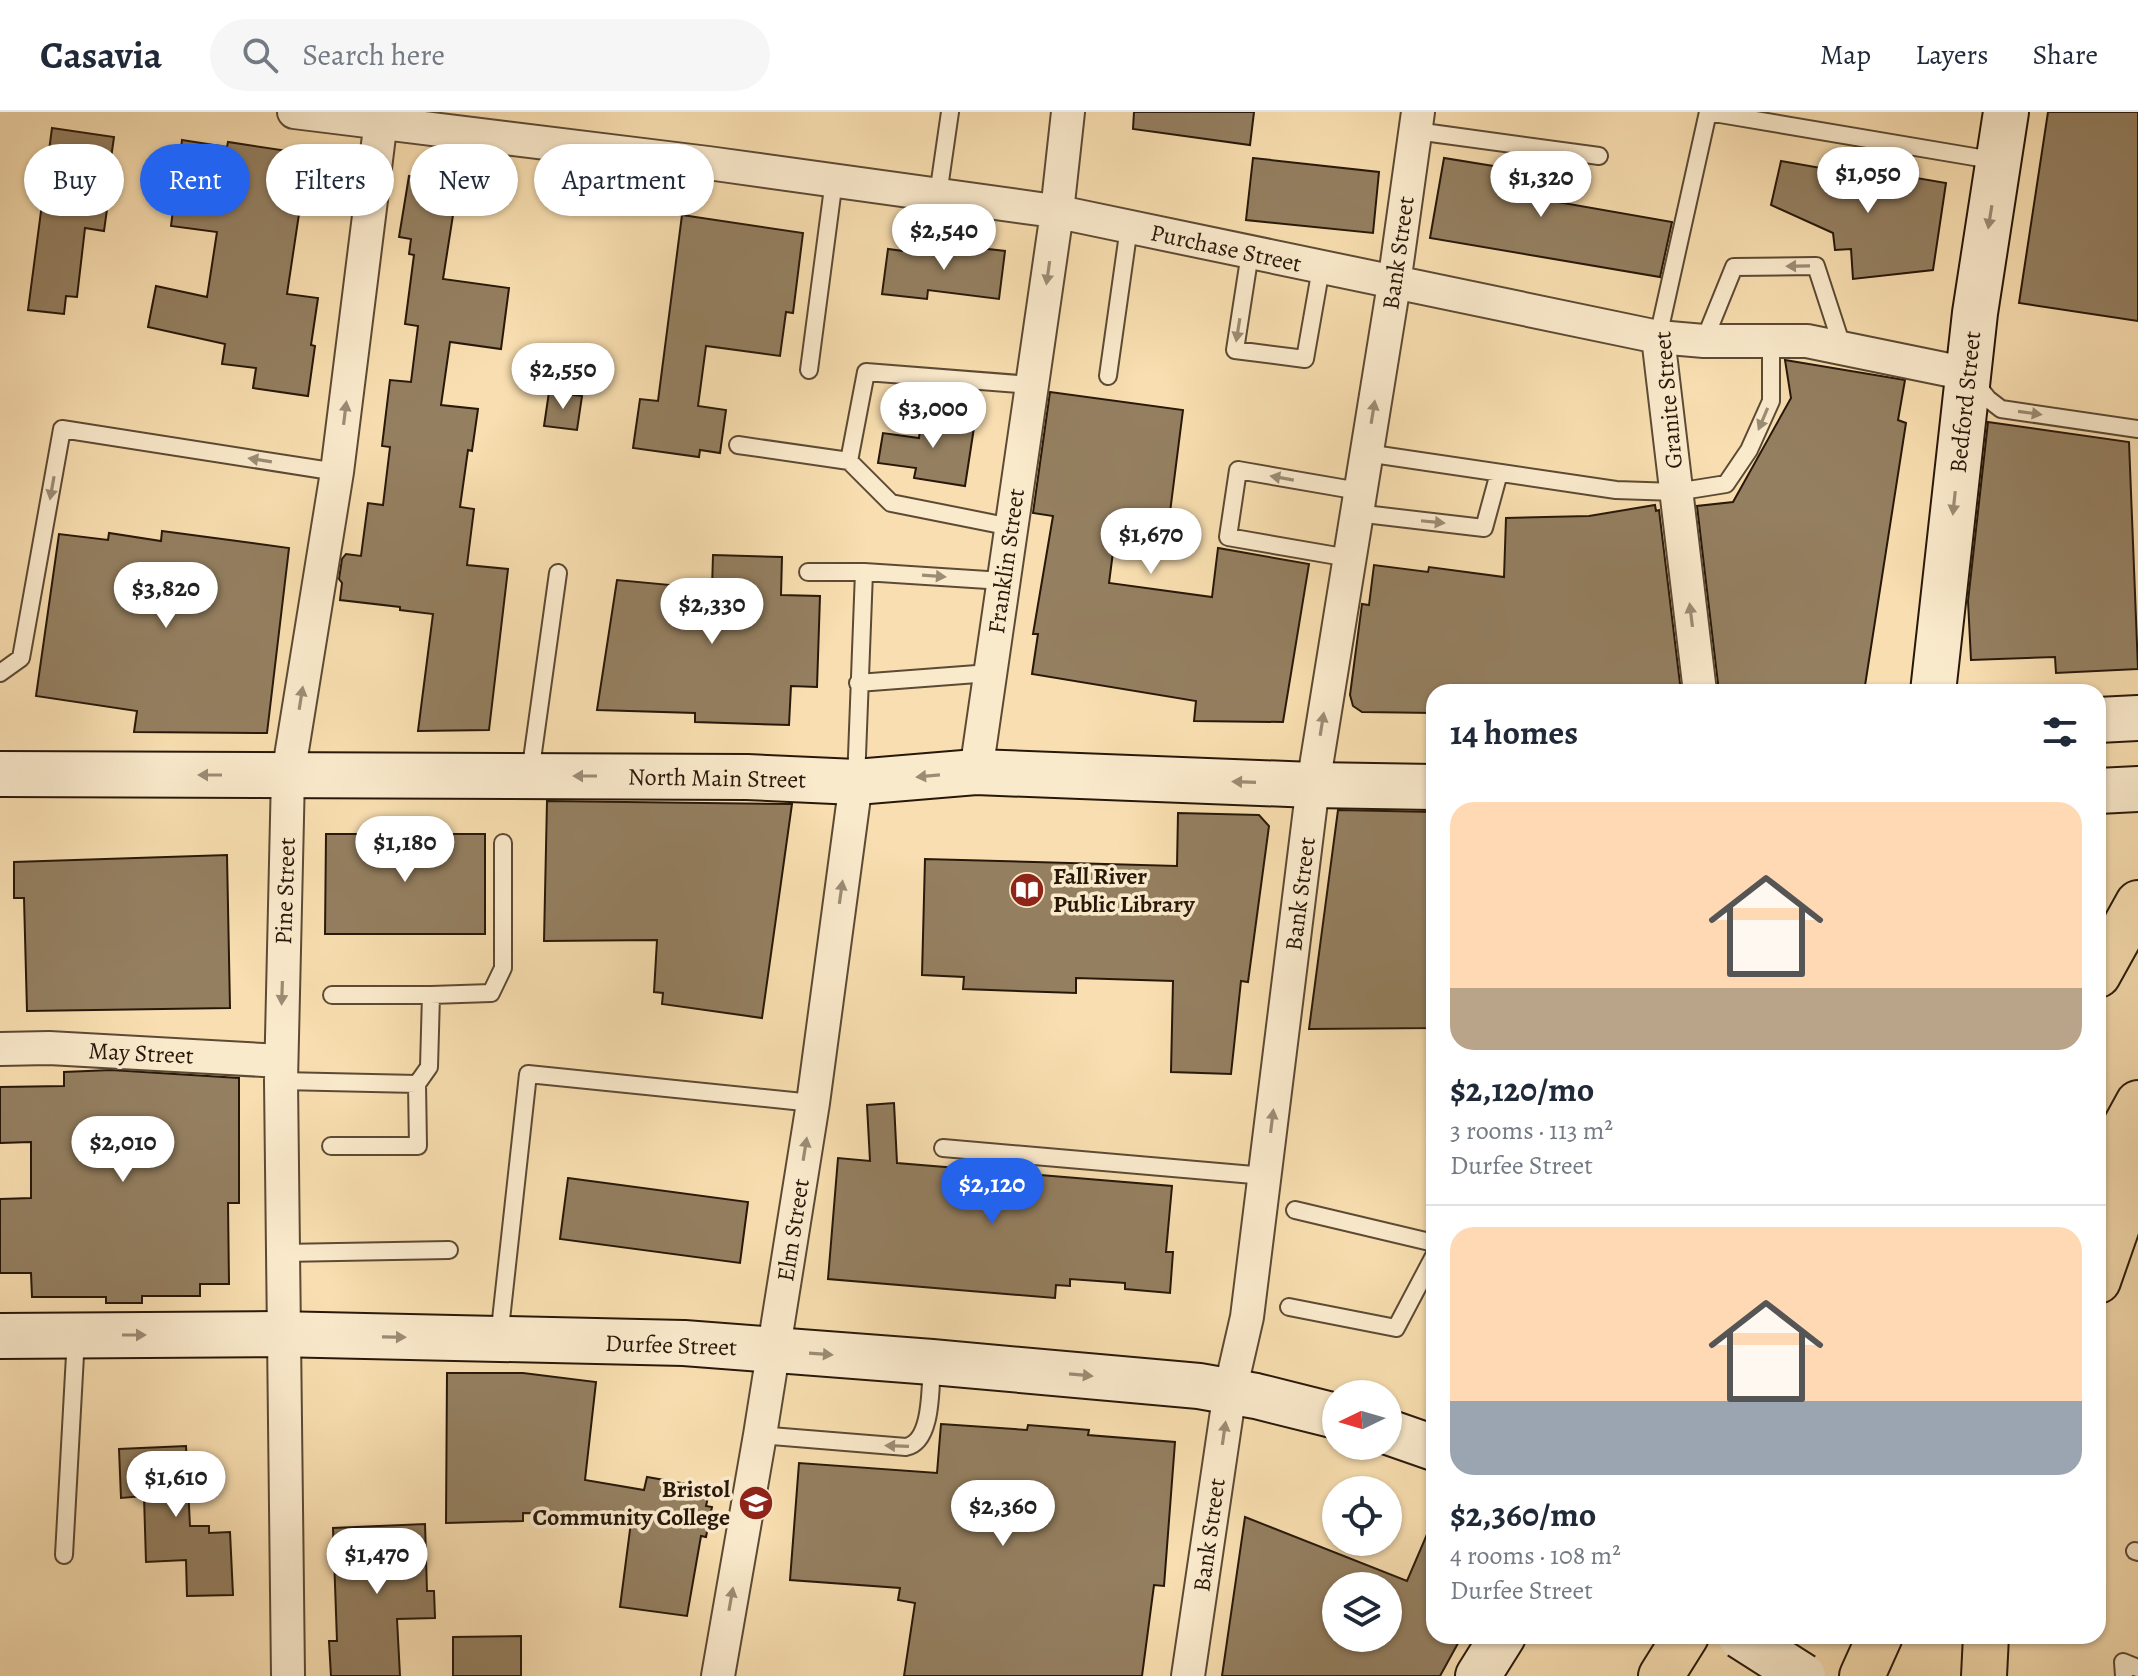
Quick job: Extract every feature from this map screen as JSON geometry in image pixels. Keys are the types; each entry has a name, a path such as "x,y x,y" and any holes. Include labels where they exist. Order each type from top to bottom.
{"highway":[{"path":"2106,959 2138,903"},
{"path":"2106,1161 2138,1103"},
{"path":"2106,1258 2138,1157"},
{"path":"1661,1676 1681,1644"},
{"path":"1772,1676 1786,1644"},
{"path":"1862,1676 1876,1644"},
{"path":"1984,1676 1986,1644"}],"main road":[{"name":"Bedford Street","path":"1934,684 1968,374 2006,112"},
{"path":"2106,720 2138,718"},
{"name":"North Main Street","path":"0,774 747,777 856,782 976,772 1426,787"},
{"path":"2106,791 2138,789"},
{"name":"Durfee Street","path":"0,1336 284,1335 684,1343 932,1362 1230,1391 1322,1413"},
{"path":"1402,1437 1426,1445"},
{"path":"1478,1676 1498,1644"},
{"path":"1753,1644 1803,1676"}],"street":[{"name":"Purchase Street","path":"294,112 382,118 1057,212 1658,337 1771,343 1807,341 1968,374"},
{"name":"Franklin Street","path":"976,772 1057,212 1068,112"},
{"name":"Pine Street","path":"288,1676 281,1071 288,775 337,472 382,118"},
{"name":"Bank Street","path":"1188,1676 1230,1391 1247,1317 1313,785 1417,122"},
{"name":"Granite Street","path":"1658,337 1699,684"},
{"name":"Elm Street","path":"718,1676 813,1103 856,782"},
{"name":"May Street","path":"0,1049 49,1048 281,1071"}],"lane":[{"path":"938,195 950,112"},
{"path":"1708,112 1998,161"},
{"name":"Granite Street","path":"1658,337 1708,112"},
{"path":"1417,122 1599,156"},
{"path":"809,370 834,180"},
{"path":"1108,376 1129,227"},
{"path":"1250,253 1235,350 1305,359 1321,268"},
{"path":"1704,341 1734,267 1816,266 1843,349"},
{"path":"1366,453 1616,490 1676,492 1726,484 1749,450 1771,401 1771,343"},
{"path":"849,461 866,372 1032,385"},
{"path":"1968,374 1988,399 2001,409 2138,429"},
{"path":"0,673 21,658 62,429 337,472"},
{"path":"738,445 849,461 891,503 1011,527"},
{"path":"1349,558 1228,537 1238,470 1358,502 1484,528 1499,473"},
{"path":"808,572 864,572 1003,581"},
{"path":"856,782 864,572"},
{"path":"530,776 558,573"},
{"path":"858,683 990,673"},
{"path":"332,995 491,993 503,968 503,843"},
{"path":"331,1146 418,1146 417,1084 429,1067 431,995"},
{"path":"281,1071 417,1084"},
{"path":"499,1339 528,1074 813,1103"},
{"path":"943,1148 1265,1176"},
{"path":"1295,1210 1426,1241"},
{"path":"283,1253 449,1250"},
{"path":"1289,1307 1396,1328 1426,1271"},
{"path":"64,1555 76,1336"},
{"path":"760,1435 906,1447 915,1445 922,1438 926,1421 932,1362"},
{"path":"2124,1676 2123,1662 2138,1668"}],"building":[{"path":"1134,112 1254,112 1250,145 1133,129"},
{"path":"2048,112 2138,112 2138,321 2019,303"},
{"path":"52,128 114,137 113,144 50,144"},
{"path":"182,140 208,144 181,144"},
{"path":"250,145 266,148 266,216 299,216 287,294 318,298 308,396 253,388 256,368 222,364 225,344 148,327 156,286 207,297 217,232 171,226 172,216 250,216"},
{"path":"1515,156 1553,161 1546,200 1672,222 1660,277 1430,238 1444,158 1512,169"},
{"path":"1253,158 1379,172 1373,233 1246,220"},
{"path":"1781,161 1843,172 1847,166 1946,183 1933,270 1853,279 1851,249 1835,250 1833,233 1771,205"},
{"path":"410,176 410,216 453,216 443,279 509,288 501,349 450,342 441,405 478,409 472,451 468,450 460,507 474,509 467,565 508,569 489,730 418,731 433,614 340,600 342,559 346,554 361,556 368,503 383,505 390,447 382,446 390,380 411,382 418,326 405,324 414,255 409,254 411,239 399,237"},
{"path":"40,216 106,216 104,231 85,228 77,297 66,296 64,314 28,310"},
{"path":"682,216 803,233 793,313 786,312 780,356 706,346 698,406 726,410 720,453 700,450 699,457 633,448 640,399 658,401"},
{"path":"927,242 1005,251 999,299 928,290 927,299 882,294 888,249 925,254"},
{"path":"1785,360 1905,380 1898,420 1906,423 1865,684 1718,684 1697,506 1733,502 1791,398"},
{"path":"549,392 582,396 577,430 544,426"},
{"path":"1050,392 1183,410 1168,528 1117,521 1109,583 1212,597 1218,548 1309,564 1283,722 1194,721 1196,701 1032,674 1038,634 1033,634 1053,516 1033,513"},
{"path":"922,413 975,421 965,486 914,478 916,468 878,463 883,433 919,438"},
{"path":"1988,422 2129,442 2138,669 2056,673 2055,657 1971,660 1968,601"},
{"path":"1655,505 1656,511 1659,510 1680,684 1426,684 1426,713 1362,712 1353,706 1350,695 1362,604 1369,605 1374,565 1428,572 1429,567 1504,577 1506,518 1589,516"},
{"path":"162,531 289,548 267,733 134,732 137,711 36,696 59,534 108,540 109,533 161,541"},
{"path":"713,555 782,557 781,595 820,596 817,687 791,686 789,725 695,722 695,713 597,710 617,580 712,589"},
{"path":"547,801 792,804 762,1018 662,1004 663,993 654,992 657,940 544,941"},
{"path":"1338,810 1426,812 1426,1028 1309,1029"},
{"path":"1178,813 1259,815 1269,826 1248,982 1241,981 1231,1074 1171,1072 1173,981 1076,978 1076,993 963,989 964,977 922,975 925,859 1177,866"},
{"path":"326,834 485,834 485,934 325,934"},
{"path":"227,855 230,1008 27,1011 24,898 14,898 14,862"},
{"path":"111,1070 239,1078 239,1203 228,1203 229,1284 200,1284 200,1296 142,1296 142,1303 106,1303 106,1297 32,1297 31,1273 0,1273 0,1199 31,1198 31,1142 0,1143 0,1087 64,1086 64,1072"},
{"path":"894,1103 897,1163 1172,1186 1166,1252 1173,1252 1170,1293 1125,1289 1125,1283 1070,1279 1070,1286 1056,1285 1055,1298 828,1279 838,1158 870,1161 867,1105"},
{"path":"568,1178 748,1202 740,1263 560,1239"},
{"path":"447,1373 523,1373 596,1382 585,1480 644,1490 647,1477 710,1488 706,1506 712,1507 706,1537 701,1536 687,1616 620,1607 631,1522 624,1521 626,1514 523,1513 523,1521 446,1523"},
{"path":"941,1424 1027,1430 1028,1425 1089,1430 1088,1435 1175,1442 1164,1586 1154,1585 1142,1676 904,1676 915,1603 898,1600 900,1588 790,1580 799,1463 937,1473"},
{"path":"186,1446 190,1526 209,1526 209,1533 230,1532 233,1595 187,1596 186,1560 146,1562 144,1496 121,1498 119,1449"},
{"path":"1245,1517 1322,1547 1322,1556 1344,1556 1384,1572 1322,1572 1322,1652 1402,1652 1402,1579 1407,1581 1426,1537 1426,1644 1458,1644 1440,1676 1222,1676"},
{"path":"425,1524 427,1591 434,1591 435,1618 397,1619 400,1676 331,1676 329,1641 337,1641 333,1528"},
{"path":"521,1636 521,1676 453,1676 453,1637"}],"place":[{"name":"Fall River Public Library","path":"1027,890"},
{"name":"Bristol Community College","path":"756,1503"}]}
